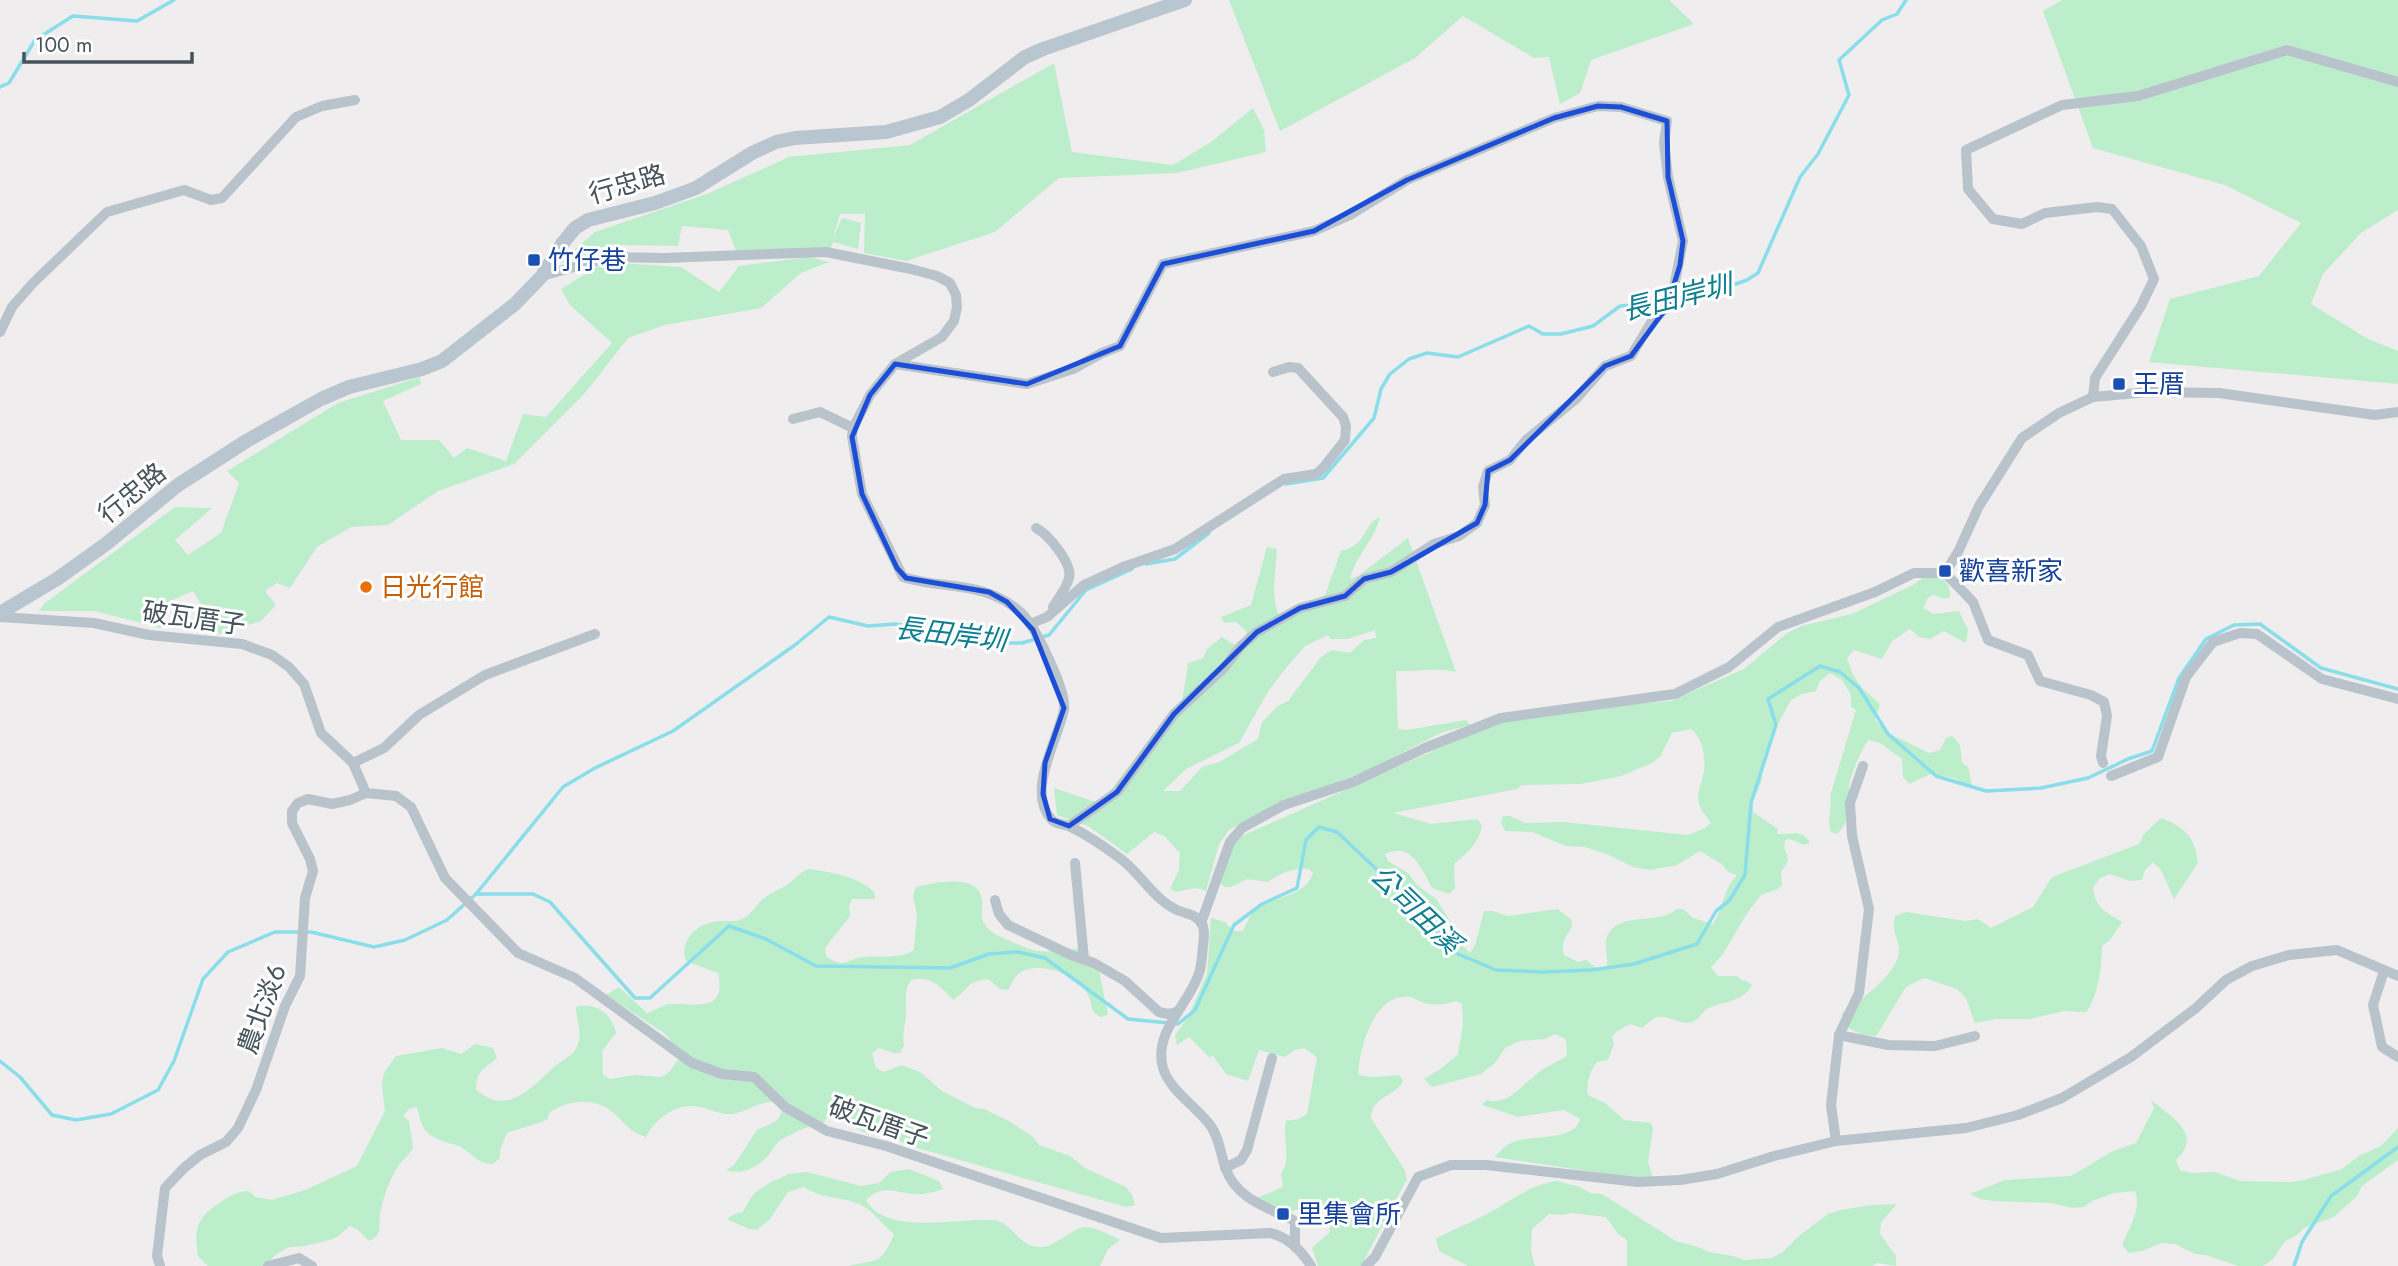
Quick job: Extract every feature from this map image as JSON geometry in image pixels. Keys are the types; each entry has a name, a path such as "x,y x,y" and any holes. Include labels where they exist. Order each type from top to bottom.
{"street":[{"name":"行忠路","path":"0,615 106,544 178,485 248,440 321,399 349,387 422,369 442,361 515,304 542,276 568,236 588,220 656,203 696,188 752,153 776,142 795,138 886,132 940,117 969,100 1025,57 1185,0"},
{"path":"2094,397 2095,378 2141,306 2154,279 2141,246 2112,209 2097,207 2045,213 2022,224 1993,219 1968,189 1966,150 2062,105 2138,96 2287,50 2398,82"},
{"path":"0,332 12,307 33,283 107,212 184,190 211,200 222,198 296,117 323,106 355,100"},
{"path":"895,364 1027,384 1073,369 1120,346 1163,264 1314,231 1350,215 1408,180 1554,118 1598,106 1621,107 1667,121 1664,143 1668,177 1683,241 1680,265 1667,307 1652,321 1631,356 1605,366 1576,399 1526,440 1510,460 1488,471 1482,487 1485,505 1477,523 1459,536 1434,544 1391,572 1364,579 1345,596 1300,608 1257,632 1241,646 1224,668 1174,714 1117,792 1069,826"},
{"path":"542,276 610,257 664,258 826,252 937,276 950,283 956,295 954,321 942,337 895,364 870,395 853,428 852,437 862,494 902,577 989,593 1007,602 1032,627 1043,645 1063,696 1064,708 1045,763 1043,794 1051,819 1056,824 1069,826 1124,861 1174,909 1193,915 1201,923"},
{"path":"1032,627 1084,585 1123,567 1175,549 1284,479 1316,474 1323,468 1345,440 1346,426 1343,417 1298,368 1289,367 1273,372"},
{"path":"1945,573 1979,506 2022,438 2059,413 2094,397 2149,392 2219,393 2375,415 2398,412"},
{"path":"793,419 820,412 853,428"},
{"path":"1036,528 1045,533 1061,554 1070,577 1047,617"},
{"path":"1295,1247 1295,1222 1241,1194 1225,1168 1217,1137 1210,1125 1177,1090 1164,1071 1163,1043 1175,1014 1198,976 1204,937 1201,923 1230,842 1242,828 1284,805 1353,782 1425,748 1502,718 1675,694 1729,667 1778,627 1875,592 1914,573 1945,573 1973,602 1989,640 2028,655 2040,681 2091,695 2104,702 2107,716 2101,757 2103,763"},
{"name":"破瓦厝子","path":"0,615 94,623 179,639 242,644 264,651 289,667 304,684 321,733 353,763 366,793 396,796 411,807 445,878 517,953 575,978 692,1063 722,1074 754,1077 785,1107 827,1131 886,1146 909,1156 1161,1238 1270,1233 1285,1236 1311,1266"},
{"path":"2111,776 2158,757 2186,677 2214,642 2240,633 2257,634 2322,679 2398,699"},
{"path":"353,763 384,748 419,715 485,675 595,634"},
{"path":"1836,1141 1832,1105 1839,1035 1859,993 1869,909 1852,836 1850,803 1863,766"},
{"name":"農北淡6","path":"160,1266 157,1256 165,1188 184,1168 201,1155 226,1142 238,1128 256,1090 285,1006 300,976 305,898 313,871 292,823 292,811 298,803 308,799 332,804 366,793"},
{"path":"1075,863 1084,960"},
{"path":"995,900 999,914 1008,925 1084,960 1094,962 1125,981 1159,1012 1175,1014"},
{"path":"1366,1266 1375,1257 1418,1177 1451,1165 1486,1165 1638,1182 1670,1180 1717,1174 1774,1156 1836,1141 1966,1128 2018,1115 2062,1098 2131,1057 2196,1008 2226,980 2252,965 2289,956 2337,950 2398,976"},
{"path":"2384,971 2373,1005 2382,1047 2398,1057"},
{"path":"1839,1035 1888,1045 1935,1046 1975,1036"},
{"path":"1225,1168 1241,1160 1248,1150 1272,1058"},
{"path":"268,1266 299,1258 312,1266"}],"highlighted area":[{"path":"1598,106 1621,107 1667,121 1668,177 1683,241 1680,265 1667,307 1631,356 1605,366 1510,460 1488,471 1485,505 1477,523 1391,572 1364,579 1345,596 1300,608 1257,632 1174,714 1117,792 1069,826 1050,819 1043,794 1045,763 1064,708 1033,630 1007,602 989,592 906,578 897,568 862,494 852,437 870,395 895,364 1027,384 1120,346 1163,264 1314,231 1407,180 1554,118"}],"green space":[{"path":"1229,0 1669,0 1694,24 1591,60 1580,93 1560,104 1549,57 1534,58 1463,16 1415,58 1280,131"},
{"path":"2062,0 2398,0 2398,210 2361,233 2323,274 2311,304 2368,339 2398,351 2398,384 2149,362 2170,299 2259,276 2301,223 2225,185 2093,148 2043,11"},
{"path":"1054,63 1072,152 1173,165 1211,142 1253,108 1264,130 1266,152 1177,173 1059,178 995,232 906,261 864,253 865,214 840,214 833,238 842,218 861,223 858,249 833,242 831,248 736,251 728,230 682,226 678,246 616,245 577,260 559,263 595,232 707,194 789,157 910,145"},
{"path":"809,257 829,262 801,273 761,308 665,325 628,338 585,393 514,464 438,491 388,525 351,527 317,547 290,588 277,583 265,591 276,605 261,621 219,634 193,591 161,605 161,628 94,611 39,611 45,603 175,507 212,508 175,540 188,555 221,533 239,483 227,471 338,403 420,377 421,384 383,401 401,440 439,440 454,458 467,448 506,461 523,414 546,417 612,343 570,305 561,289 605,262 681,267 719,292 739,266"},
{"path":"1380,517 1350,579 1358,576 1408,538 1456,672 1396,671 1398,729 1407,730 1466,720 1470,725 1441,733 1366,771 1270,808 1229,830 1219,844 1206,891 1196,888 1176,892 1170,889 1179,870 1180,853 1164,836 1154,832 1127,854 1088,826 1057,815 1054,788 1096,802 1108,794 1164,720 1182,701 1186,664 1203,658 1207,649 1222,637 1235,645 1242,641 1247,632 1236,622 1224,623 1221,617 1251,605 1267,547 1277,549 1274,591 1279,615 1325,595 1341,551 1356,544","holes":["1375,630 1376,638 1364,640 1350,653 1332,650 1321,657 1288,701 1278,706 1262,722 1258,739 1219,762 1202,767 1180,791 1163,791 1186,769 1239,743 1269,690 1305,646 1328,635 1331,639 1348,639"]},
{"path":"1941,577 1947,583 1950,597 1945,599 1933,595 1928,598 1923,608 1934,614 1959,611 1968,630 1966,643 1944,631 1930,639 1919,637 1910,629 1892,641 1882,659 1854,650 1847,658 1853,675 1863,689 1880,704 1875,720 1888,733 1929,753 1940,750 1946,738 1952,736 1960,745 1962,763 1968,767 1972,786 1933,773 1909,784 1903,777 1902,759 1880,743 1869,740 1860,755 1850,783 1852,802 1848,818 1837,834 1831,832 1830,796 1856,710 1851,707 1851,695 1842,680 1830,673 1820,681 1816,691 1791,700 1770,740 1761,767 1762,780 1753,801 1753,812 1778,829 1777,834 1800,834 1810,843 1804,845 1790,839 1785,840 1788,858 1781,872 1782,885 1761,895 1723,954 1711,967 1718,976 1737,976 1752,985 1744,995 1709,1008 1692,1022 1661,1017 1642,1028 1630,1024 1612,1037 1614,1044 1608,1060 1597,1062 1589,1078 1588,1095 1605,1103 1624,1120 1651,1123 1653,1128 1648,1162 1654,1181 1494,1157 1506,1146 1519,1140 1561,1134 1577,1126 1580,1119 1564,1110 1518,1117 1482,1105 1486,1100 1508,1097 1541,1071 1567,1056 1566,1039 1555,1034 1545,1039 1520,1041 1505,1048 1495,1063 1481,1074 1432,1087 1424,1079 1458,1054 1463,1025 1462,1004 1457,1001 1433,1004 1410,997 1398,998 1387,1003 1371,1024 1362,1050 1358,1074 1372,1077 1399,1075 1403,1080 1396,1090 1376,1104 1371,1118 1404,1169 1407,1179 1361,1266 1318,1266 1312,1248 1330,1232 1326,1211 1312,1204 1290,1212 1257,1198 1283,1187 1281,1173 1286,1162 1286,1121 1307,1114 1317,1057 1304,1048 1285,1057 1259,1050 1248,1081 1226,1074 1213,1056 1209,1057 1189,1037 1177,1045 1175,1035 1187,1019 1207,974 1211,918 1225,922 1234,931 1243,931 1254,911 1296,892 1309,881 1313,873 1309,869 1298,869 1268,882 1247,879 1225,887 1219,882 1220,876 1237,838 1492,725 1541,712 1671,701 1744,669 1786,634 1801,626 1852,614 1913,585 1922,578","holes":["1691,729 1704,756 1698,801 1711,823 1705,828 1688,835 1564,822 1525,823 1510,816 1503,816 1501,823 1505,831 1532,832 1566,846 1585,847 1609,855 1633,867 1650,870 1677,865 1700,851 1723,865 1728,872 1737,875 1729,886 1713,924 1693,918 1683,909 1676,909 1660,917 1629,921 1612,929 1606,941 1606,970 1598,969 1586,960 1578,962 1564,955 1563,943 1572,927 1571,919 1557,909 1508,916 1484,911 1475,945 1470,953 1459,942 1454,927 1436,899 1417,885 1408,873 1388,861 1385,854 1394,851 1409,854 1420,866 1432,888 1449,894 1455,888 1454,864 1475,843 1482,825 1477,819 1431,824 1393,813 1517,789 1522,785 1581,784 1621,776 1654,762 1661,755 1672,733"]},
{"path":"2161,818 2187,834 2194,846 2198,863 2174,899 2161,870 2153,862 2145,870 2142,880 2130,881 2109,874 2099,879 2093,888 2096,900 2102,909 2122,922 2110,940 2102,946 2096,990 2086,1012 2064,1011 2030,1019 1996,1019 1975,1023 1966,998 1957,989 1924,978 1906,987 1876,1036 1863,1035 1842,1025 1842,1013 1887,976 1898,957 1895,916 1906,912 1965,921 1978,919 1991,928 2033,907 2052,877 2139,844 2144,834"},
{"path":"808,869 852,878 874,892 875,899 852,899 850,916 825,948 826,956 831,960 844,963 865,957 901,955 914,950 917,914 913,896 916,887 943,882 964,883 979,891 984,923 999,936 1038,951 1081,948 1098,966 1108,1015 1101,1017 1095,1012 1088,995 1076,981 1048,969 1021,972 1008,990 1000,989 988,979 975,982 953,1000 935,983 924,979 911,980 906,997 904,1045 900,1053 879,1048 872,1053 876,1068 884,1072 902,1065 920,1072 942,1091 1007,1120 1032,1136 1039,1145 1070,1156 1085,1168 1126,1187 1135,1205 1126,1207 921,1149 877,1133 863,1132 843,1121 827,1118 822,1124 811,1126 781,1140 766,1158 751,1169 738,1172 726,1170 734,1165 757,1130 777,1119 784,1104 776,1102 763,1103 732,1114 691,1106 675,1109 661,1118 646,1137 631,1129 604,1107 588,1102 572,1103 549,1113 547,1120 507,1133 500,1150 500,1158 493,1164 480,1161 460,1147 429,1134 423,1126 417,1107 409,1109 403,1116 409,1121 413,1148 390,1182 380,1213 377,1236 369,1241 350,1226 330,1240 289,1247 274,1256 267,1266 208,1266 198,1256 196,1239 201,1220 211,1209 229,1197 248,1191 256,1197 272,1200 305,1190 357,1166 385,1111 383,1078 396,1056 442,1048 461,1054 475,1044 493,1048 497,1058 479,1074 476,1089 498,1101 508,1100 528,1090 573,1052 580,1034 576,1007 589,1006 607,1015 616,1033 602,1051 603,1075 610,1079 635,1075 661,1077 668,1073 678,1060 670,1039 606,995 619,987 647,1013 670,1004 700,1004 714,1000 720,986 718,973 686,961 684,954 690,936 705,924 744,918 766,897"},
{"path":"2151,1100 2175,1120 2186,1134 2184,1151 2176,1160 2180,1170 2191,1173 2215,1172 2240,1181 2304,1180 2342,1169 2359,1156 2381,1146 2398,1128 2398,1160 2362,1186 2357,1196 2334,1217 2304,1228 2285,1241 2273,1259 2263,1266 2238,1266 2195,1254 2175,1244 2162,1243 2129,1253 2122,1245 2136,1212 2135,1191 2114,1193 2084,1207 2072,1208 2051,1203 1993,1201 1970,1194 2005,1180 2071,1176 2113,1151 2136,1143 2154,1108"},
{"path":"909,1169 939,1181 943,1189 922,1194 884,1190 866,1200 876,1211 906,1222 999,1221 1027,1243 1041,1247 1049,1246 1082,1227 1098,1230 1120,1240 1108,1249 1100,1266 848,1266 877,1259 885,1252 894,1234 870,1211 854,1202 817,1194 804,1187 788,1192 770,1219 757,1230 727,1219 743,1212 756,1192 789,1174 807,1172 861,1186 879,1183 891,1172"},
{"path":"1556,1181 1580,1187 1590,1193 1602,1194 1676,1241 1744,1260 1772,1258 1783,1252 1828,1214 1872,1205 1897,1204 1881,1222 1880,1234 1896,1256 1896,1266 1877,1263 1872,1266 1627,1266 1627,1240 1618,1234 1606,1217 1572,1213 1549,1214 1532,1229 1531,1251 1535,1266 1468,1266 1439,1251 1436,1239 1527,1191"}],"waterway":[{"path":"0,87 9,83 35,40 73,16 137,21 174,0"},
{"name":"長田岸圳","path":"1286,484 1323,478 1374,418 1381,389 1390,374 1409,359 1427,353 1458,357 1529,326 1543,334 1561,334 1593,326 1620,306 1691,300 1747,280 1758,273 1800,177 1818,154 1849,95 1839,60 1882,20 1897,14 1906,0"},
{"name":"長田岸圳","path":"1146,564 1175,559 1209,533"},
{"name":"長田岸圳","path":"0,1061 20,1077 52,1115 76,1120 111,1114 158,1090 174,1061 203,979 228,952 275,932 311,932 374,947 405,940 447,920 476,894 563,787 595,768 673,731 795,645 829,617 868,626 896,624 983,643 1022,643 1049,635 1086,590 1132,569"},
{"name":"公司田溪","path":"476,894 533,894 550,902 635,998 650,998 729,926 766,939 816,966 950,968 989,954 1018,952 1045,958 1128,1019 1178,1024 1195,1010 1234,925 1262,904 1297,888 1306,840 1319,827 1337,832 1391,883 1458,954 1496,970 1591,970 1634,964 1697,944 1716,911 1729,901 1745,875 1751,803 1776,725 1768,699 1820,666 1840,672 1859,688 1888,734 1936,776 1986,791 2041,788 2088,778 2152,751 2179,678 2206,639 2234,625 2260,624 2321,668 2398,689"},
{"name":"公司田溪","path":"2294,1266 2302,1242 2331,1196 2398,1147"}],"place":[{"name":"竹仔巷","path":"534,260"},
{"name":"王厝","path":"2119,384"},
{"name":"歡喜新家","path":"1945,571"},
{"name":"日光行館","path":"366,587"},
{"name":"里集會所","path":"1283,1214"}]}
